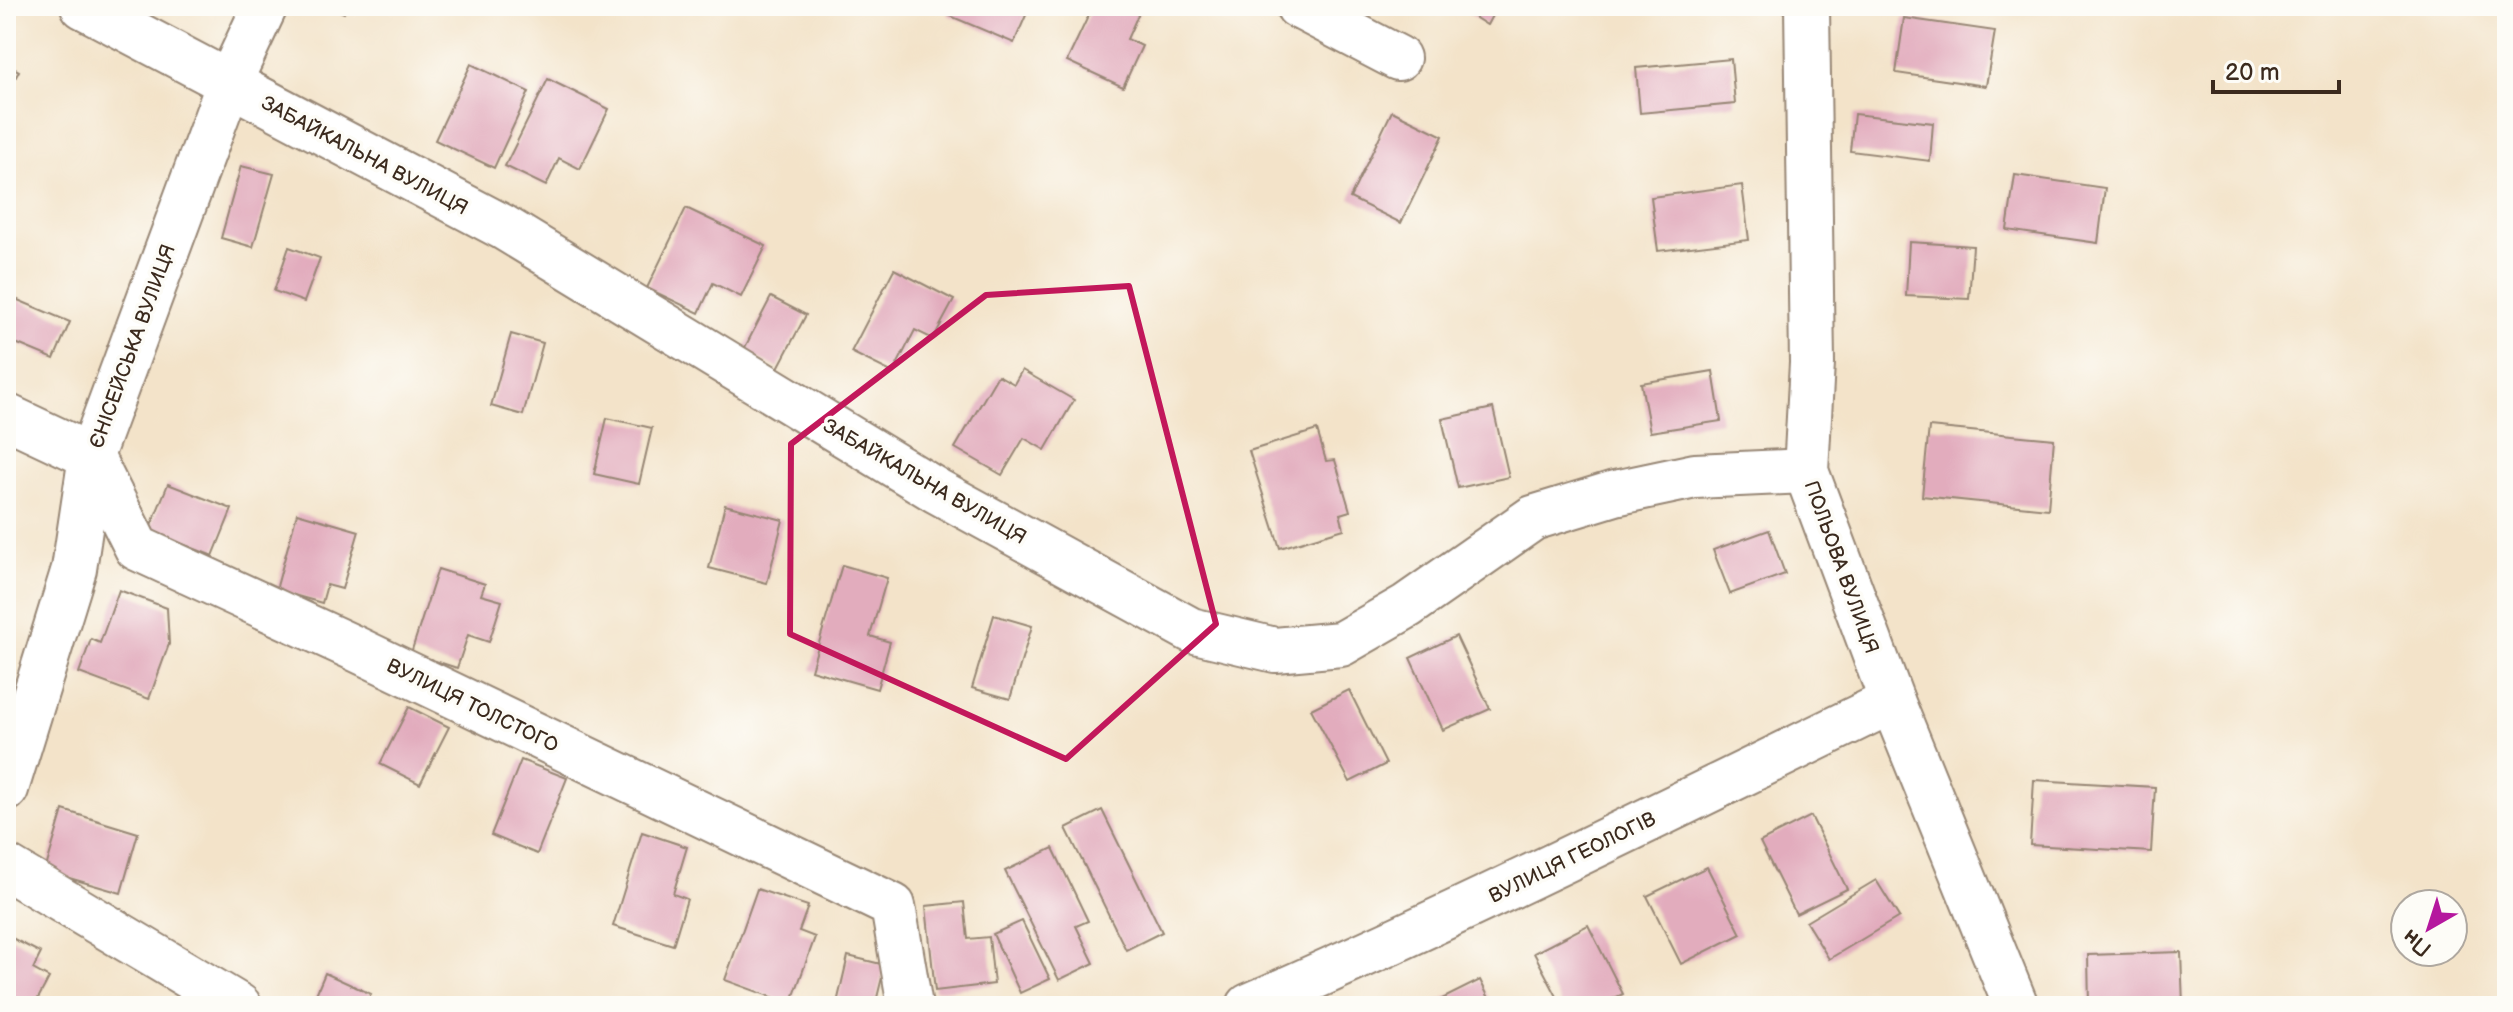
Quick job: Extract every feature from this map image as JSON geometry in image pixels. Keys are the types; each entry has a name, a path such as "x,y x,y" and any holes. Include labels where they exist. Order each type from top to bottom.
{"street":[{"name":"ЗАБАЙКАЛЬНА ВУЛИЦЯ","path":"83,6 503,227 937,491 1191,630 1275,650 1341,644 1407,606 1533,518 1615,493 1695,476 1806,471"},
{"name":"ЄНІСЕЙСЬКА ВУЛИЦЯ","path":"6,789 74,569 91,456 229,83 265,6"},
{"path":"1298,6 1398,58"},
{"name":"ПОЛЬОВА ВУЛИЦЯ","path":"1807,6 1812,363 1806,471 1892,701 2016,1006"},
{"path":"6,416 91,456"},
{"name":"ВУЛИЦЯ ТОЛСТОГО","path":"91,456 137,548 352,647 893,906 910,1006"},
{"name":"ВУЛИЦЯ ГЕОЛОГІВ","path":"1249,1006 1582,853 1892,701"},
{"path":"6,867 239,1006"}],"highlighted area":[{"path":"1129,286 1216,624 1066,759 790,634 791,444 986,295"}],"building":[{"path":"328,6 348,6 344,13"},
{"path":"952,6 1030,6 1014,43 948,15"},
{"path":"1093,6 1142,6 1127,39 1142,46 1123,87 1067,61"},
{"path":"1457,6 1497,6 1487,25"},
{"path":"1904,18 1995,31 1986,86 1896,73"},
{"path":"1731,59 1735,104 1640,113 1636,68"},
{"path":"6,64 19,71 6,96"},
{"path":"471,64 529,92 494,168 435,140"},
{"path":"548,79 609,109 580,169 559,158 546,186 505,166"},
{"path":"1392,111 1443,136 1401,223 1350,198"},
{"path":"1854,114 1933,123 1930,161 1850,151"},
{"path":"241,166 274,174 253,247 221,238"},
{"path":"2015,175 2105,188 2098,243 2007,230"},
{"path":"1742,185 1749,240 1658,251 1651,197"},
{"path":"686,208 766,246 741,297 713,283 699,313 647,288"},
{"path":"1909,242 1973,246 1969,299 1906,296"},
{"path":"289,247 320,258 304,302 274,291"},
{"path":"894,269 954,300 933,339 915,330 893,373 851,352"},
{"path":"6,295 70,322 54,359 6,339"},
{"path":"771,297 806,315 778,368 743,351"},
{"path":"511,334 543,343 523,415 491,406"},
{"path":"1022,370 1074,400 1045,450 1024,438 1002,475 955,448 998,375 1014,384"},
{"path":"1713,371 1721,421 1650,432 1641,383"},
{"path":"1493,408 1509,477 1458,488 1442,419"},
{"path":"607,418 652,428 639,484 594,474"},
{"path":"1929,427 2054,439 2048,509 1922,496"},
{"path":"1317,430 1326,461 1335,460 1350,511 1340,514 1344,529 1280,548 1249,451"},
{"path":"168,484 232,509 213,556 149,531"},
{"path":"725,505 783,520 767,583 709,568"},
{"path":"297,513 359,531 342,589 327,585 322,603 276,590"},
{"path":"1769,530 1785,574 1730,594 1713,550"},
{"path":"842,565 887,578 870,636 890,642 877,689 811,670"},
{"path":"438,569 485,584 481,595 502,601 489,642 468,635 457,668 411,653"},
{"path":"119,590 167,608 169,644 149,699 79,673 91,639 100,643"},
{"path":"994,615 1032,626 1010,699 972,688"},
{"path":"1456,636 1490,709 1443,730 1410,658"},
{"path":"1349,690 1386,764 1350,782 1311,709"},
{"path":"409,707 449,727 420,784 380,764"},
{"path":"521,760 567,778 537,854 491,835"},
{"path":"2034,780 2155,787 2151,852 2030,845"},
{"path":"63,810 138,833 121,893 45,871"},
{"path":"1102,810 1162,932 1126,950 1066,828"},
{"path":"1811,816 1847,889 1796,914 1760,842"},
{"path":"642,832 687,847 673,894 687,899 673,945 613,926"},
{"path":"1053,848 1088,921 1076,926 1094,963 1059,980 1005,871"},
{"path":"1707,867 1741,934 1681,964 1647,896"},
{"path":"1876,880 1899,917 1829,959 1806,922"},
{"path":"757,889 808,906 799,931 815,937 791,1004 725,980"},
{"path":"964,902 968,939 989,937 994,984 935,991 926,906"},
{"path":"1022,921 1050,979 1020,993 993,934"},
{"path":"1588,925 1623,994 1598,1006 1562,1006 1534,953"},
{"path":"6,935 41,953 33,969 49,978 34,1006 6,1006"},
{"path":"2181,952 2183,1006 2089,1006 2088,955"},
{"path":"848,956 885,965 875,1006 837,1003"},
{"path":"325,973 371,994 365,1006 311,1006"},
{"path":"1480,980 1493,1006 1428,1006"},
{"path":"1889,999 1893,1006 1873,1006"}]}
